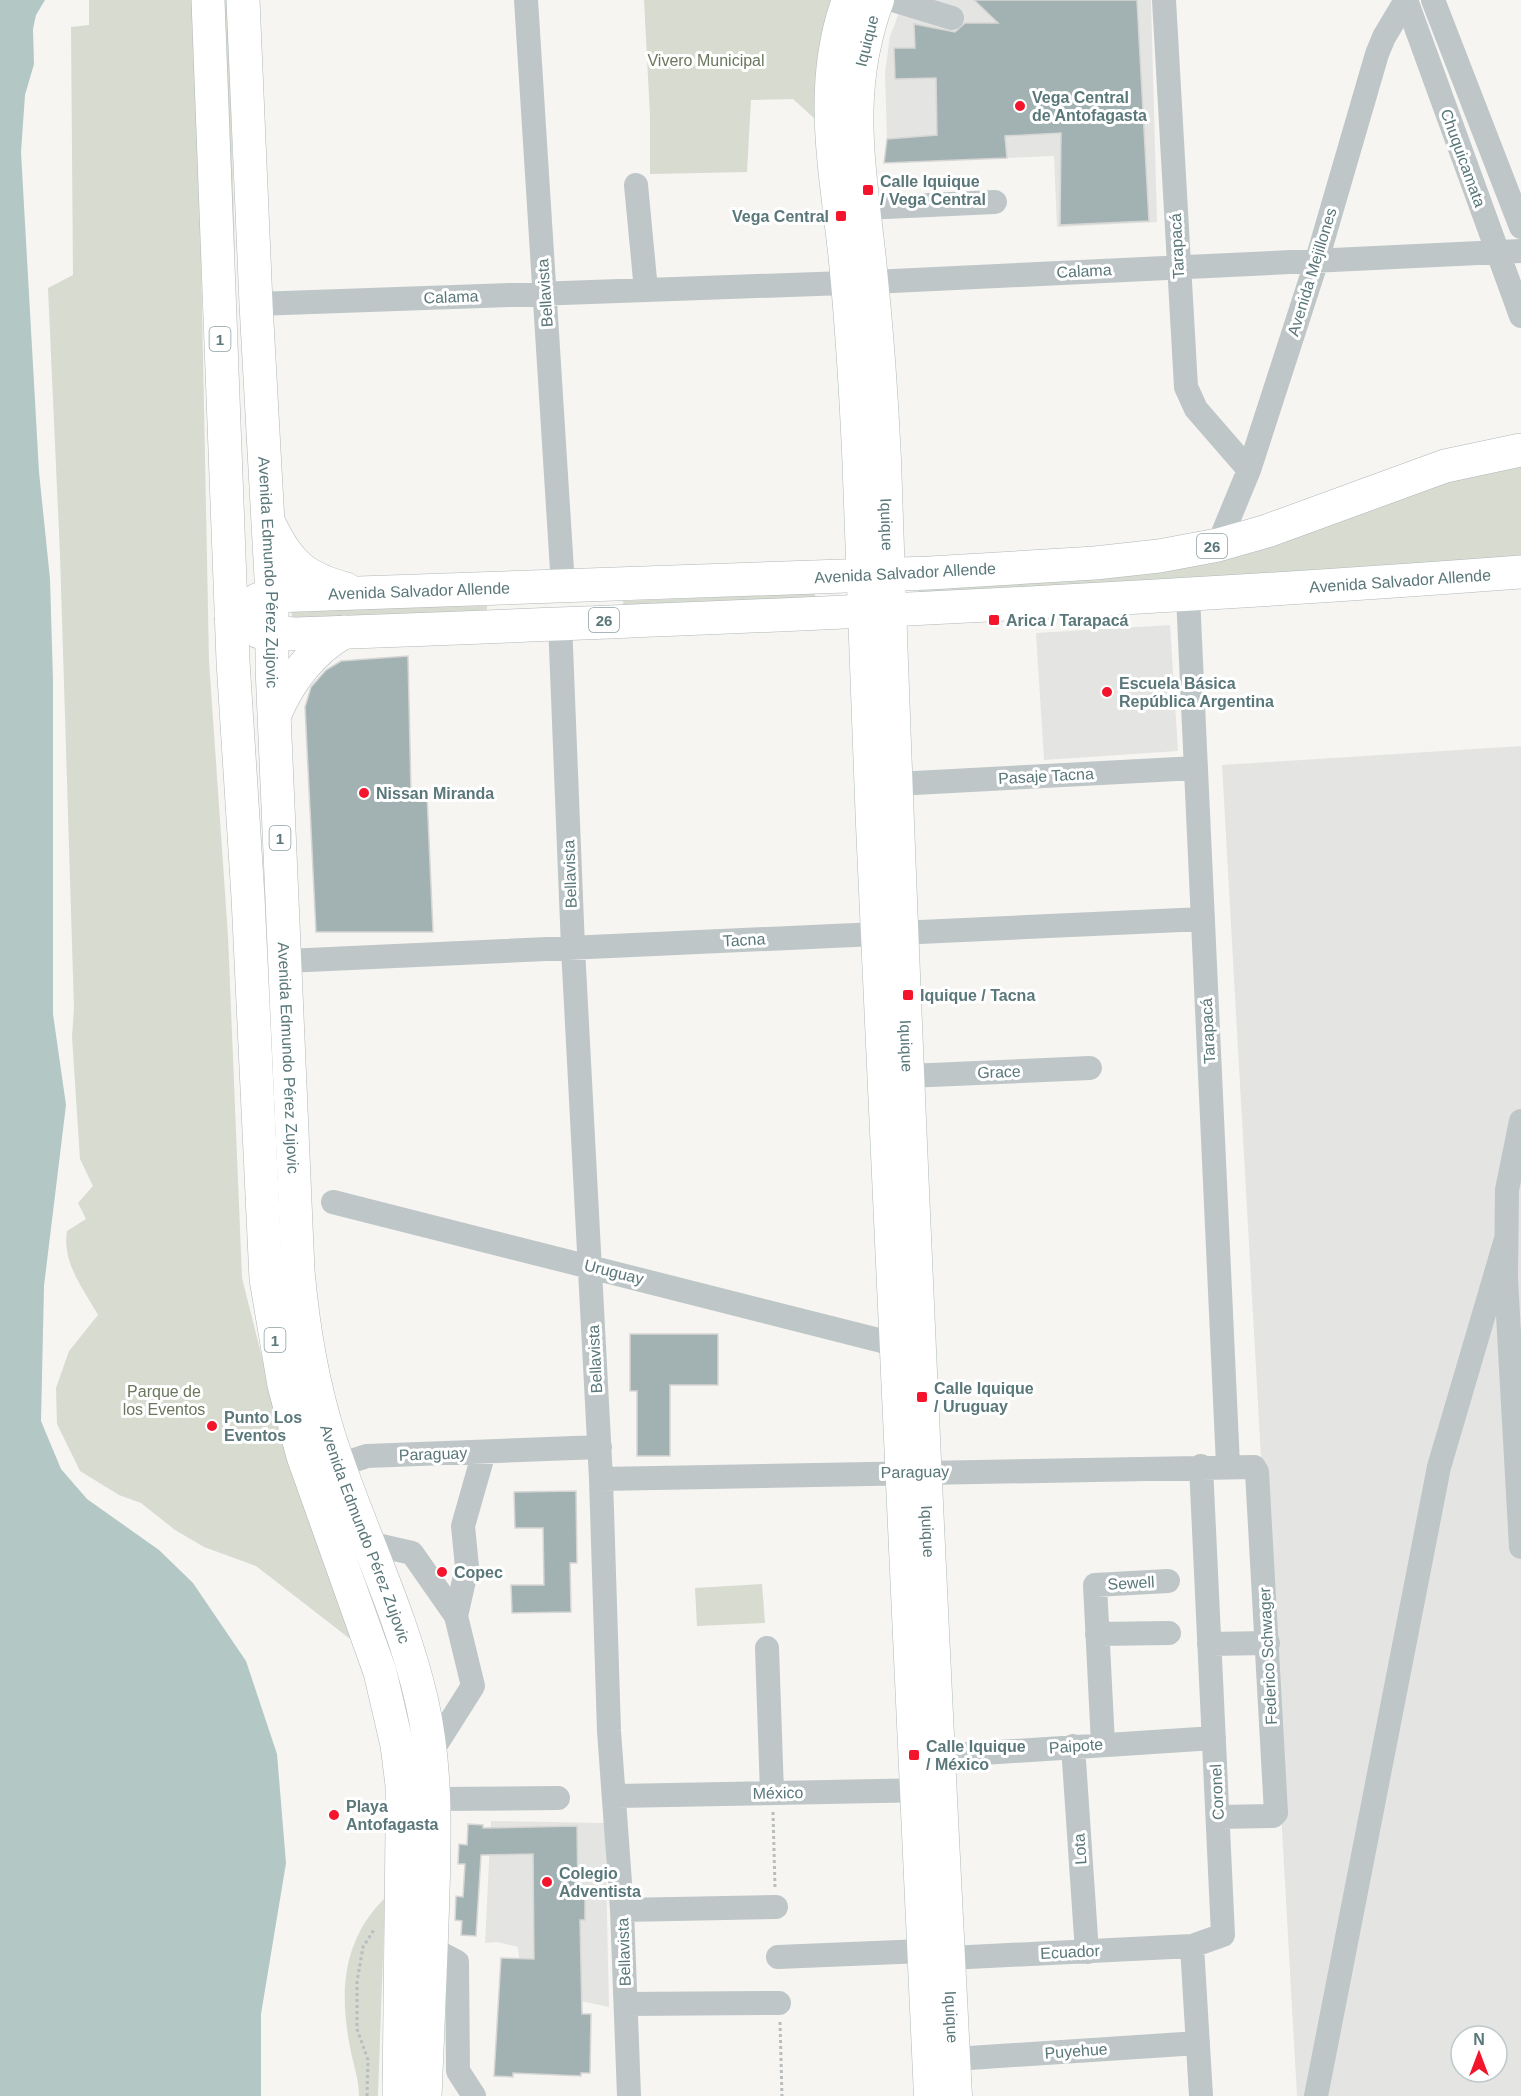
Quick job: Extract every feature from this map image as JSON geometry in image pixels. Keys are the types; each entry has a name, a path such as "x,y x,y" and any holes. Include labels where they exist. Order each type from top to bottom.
{"highway":[{"name":"Avenida Edmundo Pérez Zujovic","path":"208,0 231,615 266,1279 271,1320 289,1405 303,1456 380,1672 399,1754 402,1831 399,2096"},
{"name":"Avenida Edmundo Pérez Zujovic","path":"243,0 272,596 271,634 301,1298 319,1400 339,1465 410,1658 422,1702 434,1799 432,1949 425,2096"},
{"name":"Avenida Salvador Allende","path":"272,596 875,575 1095,563 1159,556 1218,545 1295,521 1445,466 1521,450"},
{"path":"267,519 291,561 305,574 340,588 371,594"},
{"name":"Avenida Salvador Allende","path":"271,634 877,611 1188,596 1521,572"},
{"path":"271,634 260,632 231,615 259,599 272,596"},
{"path":"275,716 285,692 306,662 344,632"}],"main road":[{"name":"Iquique","path":"848,0 832,63 829,112 859,282 881,366 875,575 890,933 894,1344 913,1472 938,1756 928,1790"},
{"name":"Iquique","path":"859,282 864,208 856,102 863,48 878,0"},
{"name":"Iquique","path":"877,611 896,784 890,933 908,1076 913,1472 936,1954 930,2096"},
{"name":"Iquique","path":"936,1954 954,2059 956,2096"}],"street":[{"name":"Bellavista","path":"526,0 563,586"},
{"path":"893,0 952,18"},
{"name":"Tarapacá","path":"1164,0 1186,387 1196,409 1250,470"},
{"name":"Chuquicamata","path":"1406,0 1521,316"},
{"name":"Avenida Mejillones","path":"1218,545 1250,470 1317,261 1377,54 1384,37 1406,0"},
{"name":"Chuquicamata","path":"1433,0 1521,227"},
{"path":"636,185 646,290"},
{"path":"864,208 995,202"},
{"name":"Calama","path":"256,304 859,282 1521,252"},
{"name":"Tarapacá","path":"1188,596 1228,1465"},
{"name":"Bellavista","path":"561,622 573,948 600,1447 609,1741 616,1796 629,2096"},
{"name":"Pasaje Tacna","path":"896,784 1196,768"},
{"name":"Tacna","path":"286,960 1203,919"},
{"name":"Grace","path":"908,1076 1090,1068"},
{"path":"1521,1121 1507,1190 1506,1239 1506,1279 1521,1547"},
{"name":"Uruguay","path":"333,1202 590,1265 894,1344"},
{"path":"1316,2096 1439,1467 1506,1239"},
{"name":"Paraguay","path":"339,1465 367,1456 600,1447"},
{"path":"456,1616 467,1567 463,1526 484,1452"},
{"name":"Paraguay","path":"601,1479 1228,1465"},
{"name":"Federico Schwager","path":"1218,1817 1276,1813 1257,1472 1252,1465 1228,1465"},
{"name":"Coronel","path":"1192,1946 1223,1935 1201,1466"},
{"path":"368,1542 412,1553 456,1616 473,1686 430,1754"},
{"name":"Sewell","path":"1097,1634 1095,1585 1168,1581"},
{"path":"1103,1744 1097,1634 1169,1633"},
{"path":"1209,1644 1268,1643"},
{"path":"767,1648 772,1793"},
{"name":"Paipote","path":"938,1756 1214,1738"},
{"name":"Lota","path":"1073,1746 1087,1952"},
{"name":"México","path":"616,1796 928,1790"},
{"path":"434,1799 558,1798"},
{"path":"622,1910 776,1907"},
{"path":"1192,1946 1201,2096"},
{"name":"Ecuador","path":"778,1957 1087,1952 1192,1946"},
{"path":"432,1949 457,1962 458,2071 474,2096"},
{"path":"626,2004 779,2003"},
{"name":"Puyehue","path":"954,2059 1198,2043"}],"path":[{"path":"367,2096 368,2060 357,2029 357,1983 363,1947 379,1922"}],"shaded area":[{"path":"0,0 45,0 36,15 33,29 34,64 25,95 21,152 39,472 50,579 53,681 53,1014 66,1105 44,1286 41,1421 61,1469 87,1499 159,1550 193,1583 246,1661 277,1754 286,1863 261,2014 261,2096 0,2096"},
{"name":"Vega Central de Antofagasta","path":"904,0 1151,0 1157,222 1057,227 1054,156 884,163 887,139 885,73 890,36"},
{"name":"Escuela Básica República Argentina","path":"1170,625 1178,751 1044,760 1036,633"},
{"path":"1521,746 1521,2096 1297,2096 1222,765"},
{"name":"Colegio Adventista","path":"491,1821 605,1823 609,2007 567,1998 523,2003 518,1947 497,1942 485,1943"}],"green space":[{"name":"Parque de los Eventos","path":"89,0 196,0 209,661 228,936 242,1278 279,1425 354,1642 256,1566 204,1547 175,1530 141,1503 119,1495 80,1471 57,1424 56,1388 69,1351 98,1315 75,1275 66,1243 67,1231 86,1219 78,1203 93,1186 80,1159 72,1037 74,1008 60,555 48,288 73,275 71,27 89,25"},
{"path":"215,0 228,0 235,256"},
{"name":"Vivero Municipal","path":"644,0 833,0 818,59 815,119 793,99 751,100 747,172 650,174 650,116"},
{"path":"1521,462 1521,560 919,597 919,585 1044,578"},
{"path":"815,593 815,602 624,609 623,601"},
{"path":"487,606 487,615 293,627 291,608"},
{"path":"762,1584 765,1623 697,1626 695,1588"},
{"path":"385,1898 378,2096 359,2096 347,2026 345,1986 353,1948 360,1931"}],"building":[{"name":"Vega Central de Antofagasta","path":"974,0 1137,0 1149,221 1060,225 1061,133 1005,136 1007,158 884,163 887,139 937,135 936,78 895,79 894,48 915,48 914,24 955,32 965,23 998,23"},
{"name":"Nissan Miranda","path":"408,656 411,792 427,794 433,932 316,932 305,707 311,687 326,670 341,661"},
{"path":"630,1334 718,1334 718,1385 670,1385 670,1456 637,1456 637,1391 630,1391"},
{"path":"576,1491 577,1563 570,1563 571,1612 512,1613 511,1585 544,1585 543,1528 515,1528 514,1492"},
{"path":"468,1824 483,1825 483,1828 577,1826 578,1895 585,1894 585,1920 580,1920 582,2014 591,2014 590,2073 581,2073 581,2076 513,2073 513,2077 494,2076 501,1958 534,1959 533,1854 481,1855 476,1936 461,1935 462,1921 455,1920 456,1896 463,1897 465,1864 458,1864 459,1844 467,1845"}],"place":[{"name":"Vega Central de Antofagasta","path":"1020,106"},
{"name":"Calle Iquique / Vega Central","path":"868,190"},
{"name":"Vega Central","path":"841,216"},
{"name":"Arica / Tarapacá","path":"994,620"},
{"name":"Escuela Básica República Argentina","path":"1107,692"},
{"name":"Nissan Miranda","path":"364,793"},
{"name":"Iquique / Tacna","path":"908,995"},
{"name":"Calle Iquique / Uruguay","path":"922,1397"},
{"name":"Punto Los Eventos","path":"212,1426"},
{"name":"Copec","path":"442,1572"},
{"name":"Calle Iquique / México","path":"914,1755"},
{"name":"Playa Antofagasta","path":"334,1815"},
{"name":"Colegio Adventista","path":"547,1882"}]}
